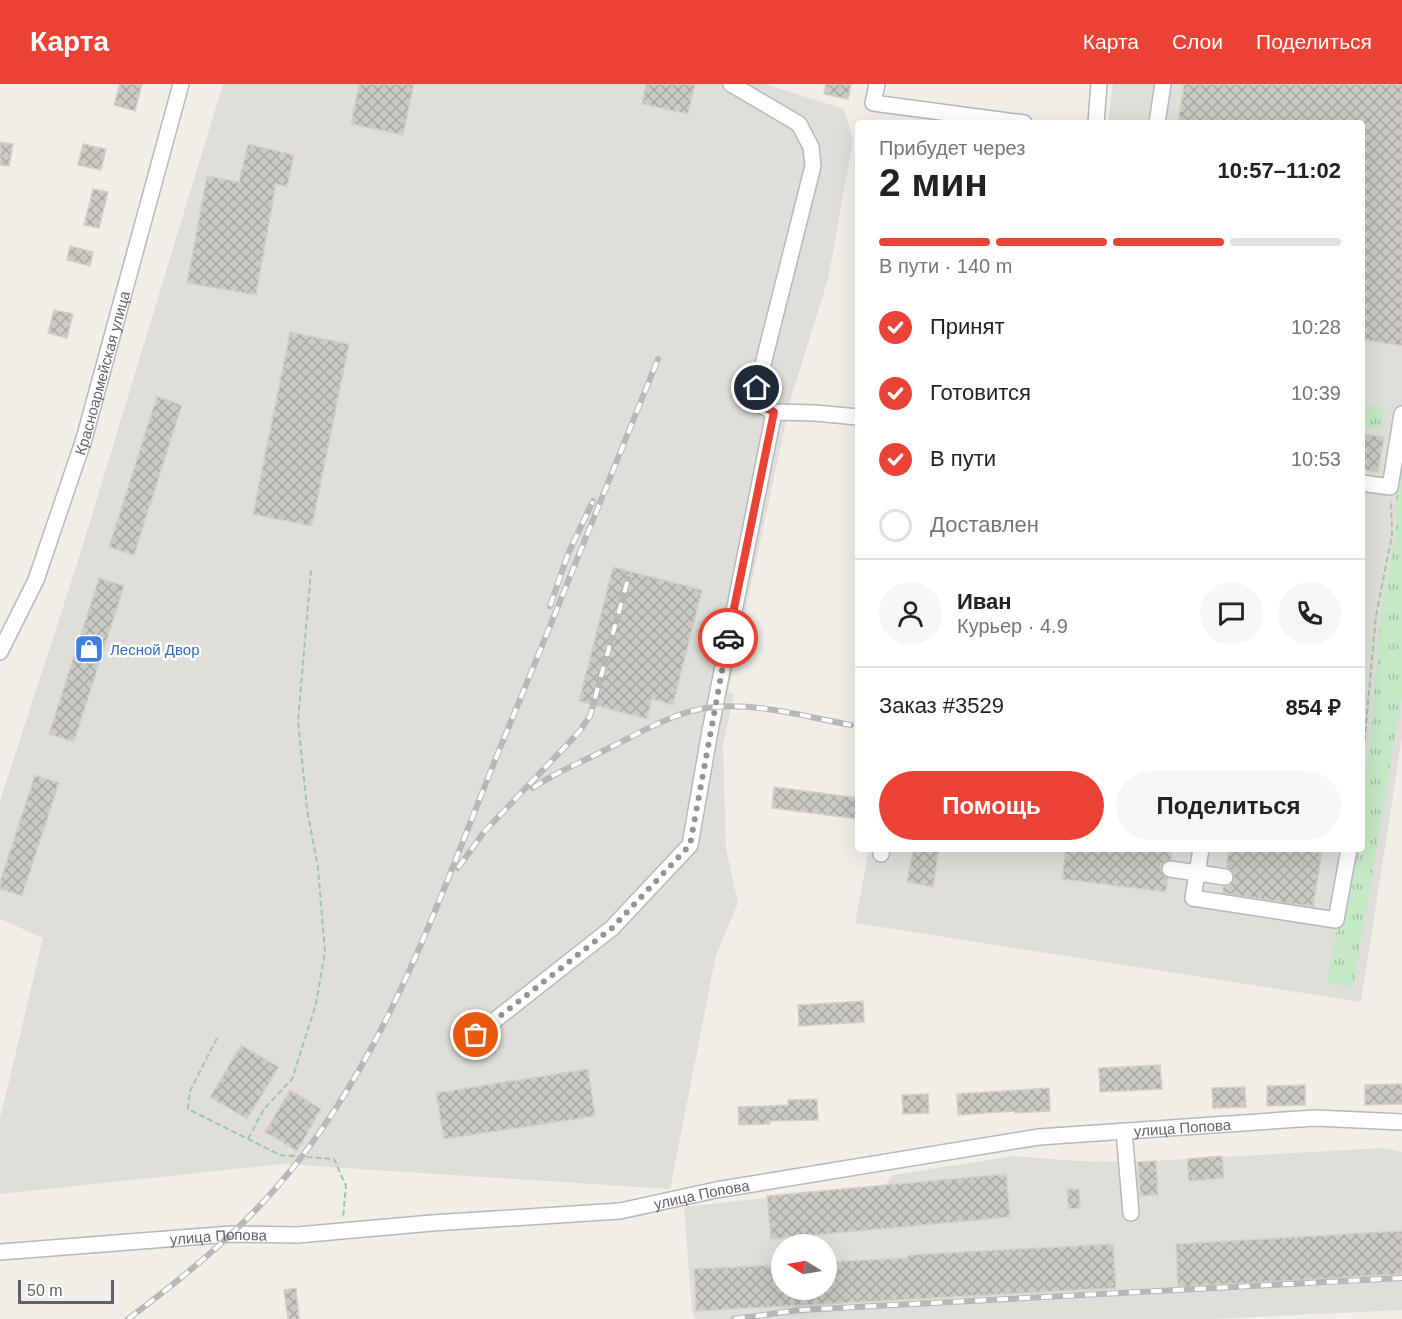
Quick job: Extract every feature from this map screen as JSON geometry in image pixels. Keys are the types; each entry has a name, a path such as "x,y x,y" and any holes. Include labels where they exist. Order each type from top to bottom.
{"street":[{"name":"Красноармейская улица","path":"0,652 36,580 84,439 181,84"},
{"path":"731,84 799,124 811,147 813,166 752,401 774,412 815,412 855,417"},
{"path":"877,84 873,103 1001,120"},
{"path":"1096,120 1099,84"},
{"path":"1157,120 1163,84"},
{"path":"476,1035 612,928 690,845 711,723 774,412"},
{"path":"1365,483 1390,487 1402,414"},
{"path":"1200,852 1193,898 1336,920 1348,852"},
{"path":"1170,869 1225,877"},
{"name":"улица Попова","path":"0,1252 231,1234 297,1235 620,1211 716,1190 1039,1137 1315,1118 1402,1122"},
{"path":"1124,1131 1131,1213"}],"path":[{"path":"1365,735 1376,616 1392,535 1390,487"},
{"path":"248,1139 264,1109 292,1079 316,1004 325,952 318,868 307,808 298,721 311,570"},
{"path":"217,1038 190,1091 188,1109 280,1155 334,1159 346,1186 342,1230"}],"shaded area":[{"path":"223,84 765,84 844,109 853,140 828,279 791,398 728,692 734,694 723,746 726,848 738,903 716,955 670,1189 283,1164 0,1194 0,1119 43,938 0,919 0,801 78,561"},
{"path":"1113,84 1402,84 1402,737 1361,1002 855,923 868,852 1365,852 1365,120 1108,120"},
{"path":"1382,1148 1402,1152 1402,1310 1211,1319 695,1319 692,1310 684,1207 885,1185 893,1175 1014,1156 1077,1161 1133,1162"}],"green space":[{"path":"1365,405 1385,408 1382,429 1365,427"},
{"path":"1402,454 1402,697 1353,987 1327,983 1351,852 1365,852 1365,775 1370,747 1381,614 1396,534 1396,487"}],"building":[{"path":"120,84 142,84 135,111 114,105"},
{"path":"359,84 414,84 403,135 351,124"},
{"path":"646,84 695,84 688,114 642,104"},
{"path":"826,84 851,84 848,99 824,94"},
{"path":"1184,84 1402,84 1402,346 1365,340 1365,120 1178,120"},
{"path":"0,142 13,144 9,166 0,165"},
{"path":"83,144 106,149 101,170 78,165"},
{"path":"248,144 294,155 287,187 276,184 256,295 187,283 207,176 239,182"},
{"path":"93,189 108,192 99,228 84,225"},
{"path":"70,246 93,252 90,266 67,260"},
{"path":"54,310 73,314 67,338 48,333"},
{"path":"290,332 349,344 312,526 253,514"},
{"path":"157,396 182,405 134,555 109,547"},
{"path":"1365,434 1384,437 1378,472 1365,470"},
{"path":"613,567 702,590 673,705 652,699 647,719 579,701"},
{"path":"99,578 124,586 74,742 49,734"},
{"path":"35,775 59,783 22,896 0,889 0,882"},
{"path":"774,787 855,798 855,819 772,808"},
{"path":"912,852 939,852 933,887 907,882"},
{"path":"1066,852 1172,852 1171,859 1163,863 1160,868 1168,879 1166,892 1062,879"},
{"path":"1228,852 1322,853 1313,907 1222,893 1223,887 1229,886 1234,879 1234,873 1226,867"},
{"path":"863,1001 864,1022 799,1026 798,1005"},
{"path":"241,1045 279,1067 247,1119 210,1097"},
{"path":"1160,1065 1162,1089 1100,1092 1099,1068"},
{"path":"588,1069 595,1116 444,1139 436,1093"},
{"path":"1402,1084 1402,1104 1365,1105 1365,1085"},
{"path":"1305,1085 1305,1105 1267,1106 1267,1086"},
{"path":"1245,1087 1246,1107 1213,1108 1212,1088"},
{"path":"1049,1088 1050,1111 958,1115 957,1094"},
{"path":"290,1090 321,1109 297,1151 265,1132"},
{"path":"928,1094 929,1113 903,1114 902,1095"},
{"path":"817,1099 818,1120 770,1121 770,1124 739,1125 738,1107 788,1105 788,1100"},
{"path":"1222,1156 1224,1178 1189,1181 1187,1159"},
{"path":"1156,1161 1158,1195 1140,1196 1138,1162"},
{"path":"1006,1174 1010,1217 825,1234 771,1234 771,1239 767,1196"},
{"path":"1067,1189 1079,1189 1080,1208 1068,1209"},
{"path":"1402,1231 1402,1274 1178,1287 1176,1244"},
{"path":"1113,1244 1116,1288 696,1311 694,1269 771,1266 771,1300 837,1300 837,1261 908,1258 908,1255"},
{"path":"296,1288 299,1319 288,1319 284,1290"}],"railway":[{"path":"128,1319 205,1258 275,1189 313,1141 347,1090 377,1037 429,924 658,359"},
{"path":"550,606 568,554 593,501"},
{"path":"458,868 484,832 579,732 590,716 628,579"},
{"path":"533,788 656,724 700,709 749,707 851,725"},
{"path":"734,1319 800,1310 1402,1278"}],"way so far":[{"path":"476,1035 612,928 690,845 728,638"}],"place":[{"name":"Лесной Двор","path":"89,649"}],"route":[{"path":"728,638 774,412 752,401 757,388"}]}
